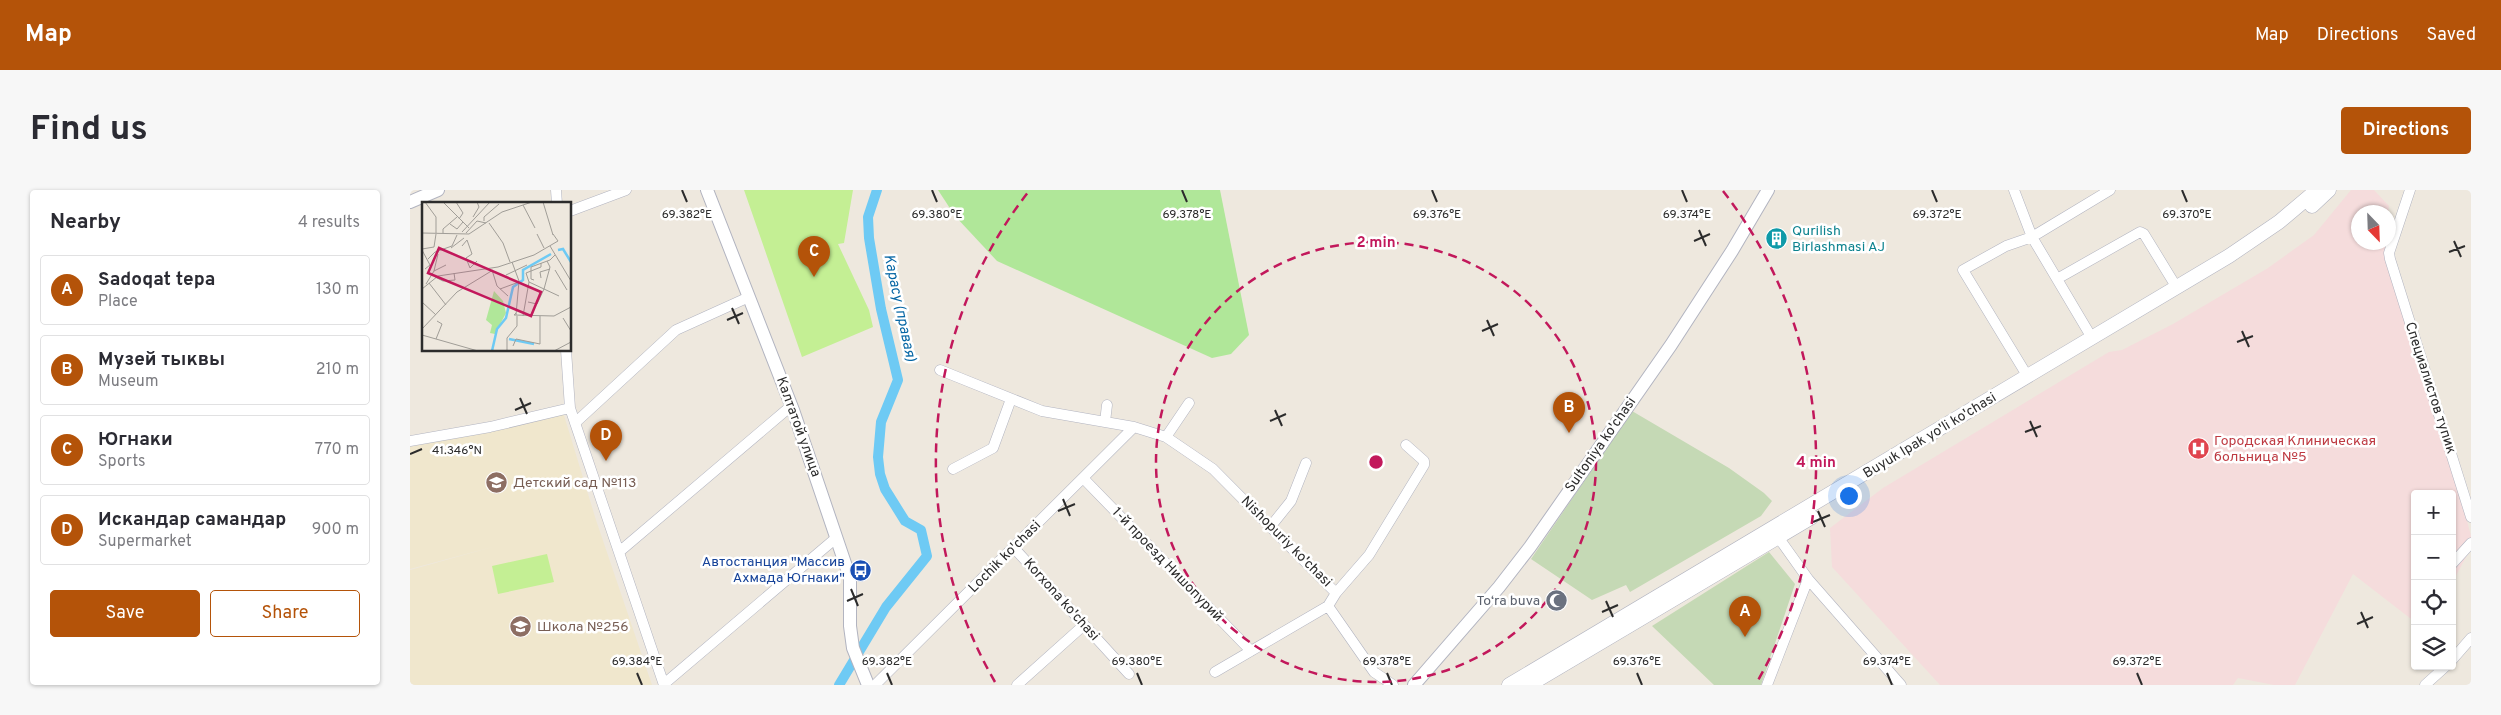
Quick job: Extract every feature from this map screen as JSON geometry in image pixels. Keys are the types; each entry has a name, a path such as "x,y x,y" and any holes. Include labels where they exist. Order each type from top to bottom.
{"main road":[{"name":"Buyuk Ipak yo'li ko'chasi","path":"1529,685 2254,240 2291,213 2317,190"},
{"name":"Buyuk Ipak yo'li ko'chasi","path":"1509,685 1775,533 2235,263 2285,229 2329,190"}],"street":[{"path":"410,202 438,190"},
{"path":"571,211 626,190"},
{"name":"Калтатой улица","path":"708,190 791,406 850,578 850,626 853,648 868,685"},
{"name":"Sultoniya ko'chasi","path":"1414,685 1530,547 1671,345 1732,251 1768,190"},
{"path":"2014,190 2032,237 2092,338"},
{"path":"2028,377 1963,270 2006,246 2032,237 2110,190"},
{"name":"Специалистов тупик","path":"2410,190 2389,253 2390,259 2471,517"},
{"path":"2057,279 2140,232 2144,234 2177,288"},
{"path":"575,423 676,330 749,297"},
{"path":"566,351 570,408 664,684 836,538"},
{"name":"Nishopuriy ko'chasi","path":"940,370 1042,411 1134,428 1166,437 1213,469 1336,593 1328,606 1374,672 1393,685"},
{"path":"953,469 993,448 1011,399"},
{"path":"1166,437 1189,403"},
{"path":"1105,422 1106,405"},
{"path":"619,552 791,406"},
{"path":"410,441 490,427 570,408"},
{"name":"Lochik ko'chasi","path":"875,685 1134,428"},
{"path":"1336,593 1369,555 1424,465 1424,462 1406,445"},
{"path":"1271,526 1291,502 1306,463"},
{"name":"1-й проезд Нишопурий","path":"1083,478 1251,651"},
{"path":"1775,533 1808,579 1902,685"},
{"path":"2456,560 2471,543"},
{"name":"Korxona ko'chasi","path":"1014,548 1129,674"},
{"path":"1767,685 1808,579"},
{"path":"1215,672 1328,606"},
{"path":"1017,685 1084,624"},
{"path":"2456,655 2471,638"},
{"path":"2425,685 2442,670"}],"shaded area":[{"name":"Городская Клиническая больница №5","path":"2351,190 2374,190 2388,205 2351,205 2351,250 2385,250 2384,254 2438,410 2471,536 2471,548 2456,576 2456,490 2411,490 2411,619 2353,574 2295,685 2274,685 2238,678 2233,685 1940,685 1832,567 1830,528 1883,488 2109,352 2122,350 2173,324 2268,268 2314,235"},
{"name":"Школа №256","path":"563,412 596,520 652,685 410,685 410,570 496,546 410,569 410,447"}],"green space":[{"path":"744,190 853,190 844,243 838,244 869,310 873,327 802,357"},
{"path":"938,190 1220,190 1249,335 1231,354 1212,358 997,261 955,216"},
{"path":"1632,411 1729,468 1772,501 1761,516 1630,592 1626,585 1592,600 1531,559"},
{"path":"1769,552 1795,584 1761,685 1714,685 1652,626"},
{"path":"547,554 554,582 498,594 492,566"}],"waterway":[{"name":"Карасу (правая)","path":"839,685 886,607 927,556 921,530 905,521 885,489 880,474 878,457 881,422 898,380 881,309 869,238 868,217 877,190"}],"place":[{"name":"Qurilish Birlashmasi AJ","path":"1776,239"},
{"name":"Югнаки","path":"814,277"},
{"name":"Музей тыквы","path":"1569,433"},
{"name":"Городская Клиническая больница №5","path":"2198,449"},
{"name":"Искандар самандар","path":"606,461"},
{"name":"Детский сад №113","path":"497,483"},
{"name":"Автостанция \"Массив Ахмада Югнаки\"","path":"861,570"},
{"name":"To‘ra buva","path":"1556,601"},
{"name":"Школа №256","path":"521,627"},
{"name":"Sadoqat tepa","path":"1745,637"}]}
